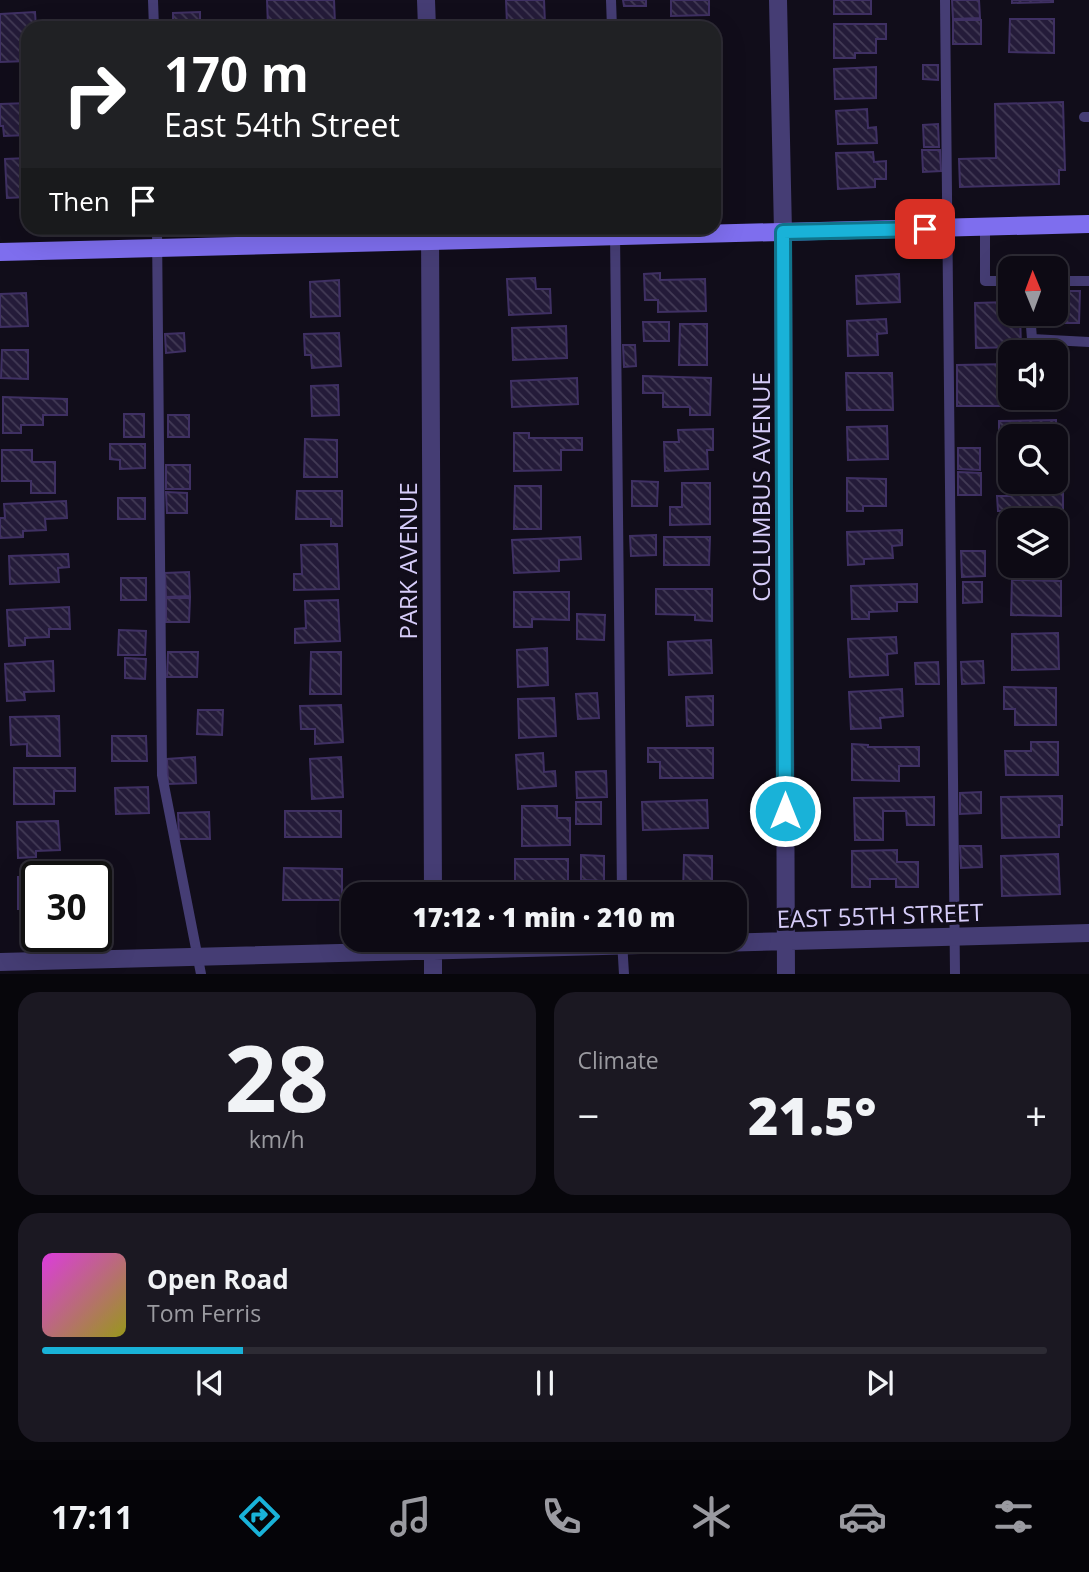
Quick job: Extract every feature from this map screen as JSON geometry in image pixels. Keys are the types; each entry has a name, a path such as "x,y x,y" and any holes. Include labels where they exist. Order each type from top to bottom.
{"street":[{"path":"426,0 427,21"},
{"name":"COLUMBUS AVENUE","path":"778,0 783,232 786,974"},
{"path":"721,232 1089,224"},
{"path":"0,252 158,248 430,235"},
{"name":"PARK AVENUE","path":"430,235 433,882"},
{"name":"EAST 55TH STREET","path":"747,942 1089,933"},
{"name":"EAST 55TH STREET","path":"0,962 200,965 359,952"},
{"path":"433,952 433,974"}],"lane":[{"path":"153,0 153,21"},
{"path":"611,0 612,21"},
{"path":"945,0 956,974"},
{"path":"985,227 985,281 998,281"},
{"path":"158,235 162,775 200,965"},
{"path":"616,235 622,882"},
{"path":"1068,281 1089,281"},
{"path":"1031,326 1032,339 1089,342"},
{"path":"623,952 624,974"}],"building":[{"path":"267,0 334,0 335,21 268,21"},
{"path":"506,0 544,0 545,21 507,21"},
{"path":"623,0 646,0 646,6 624,6"},
{"path":"671,0 709,0 709,15 671,16"},
{"path":"834,0 871,0 871,14 834,14"},
{"path":"952,0 979,0 980,18 953,19"},
{"path":"1012,0 1053,0 1053,2 1012,3"},
{"path":"35,12 36,21 21,21 21,61 0,62 0,14"},
{"path":"200,12 200,21 173,21 173,13"},
{"path":"1010,19 1054,19 1054,53 1009,52"},
{"path":"953,20 981,20 981,44 953,44"},
{"path":"834,24 886,24 886,39 876,39 876,53 855,53 855,58 834,58"},
{"path":"923,65 938,65 938,80 923,79"},
{"path":"876,67 876,98 835,99 834,69"},
{"path":"1063,102 1065,170 1059,170 1059,184 960,187 959,159 996,158 995,104"},
{"path":"21,103 21,135 4,136 3,126 0,126 0,104"},
{"path":"867,109 868,128 876,127 877,143 838,144 836,111"},
{"path":"938,124 939,147 924,147 923,125"},
{"path":"922,150 940,150 941,171 923,172"},
{"path":"873,152 874,162 886,161 886,179 875,179 875,187 838,189 836,153"},
{"path":"21,158 21,197 7,198 5,159"},
{"path":"660,273 660,280 705,279 706,311 658,312 658,300 645,300 644,274"},
{"path":"899,274 900,302 857,304 856,276"},
{"path":"535,278 536,289 550,289 551,313 509,315 507,279"},
{"path":"339,280 340,316 311,317 310,282"},
{"path":"1068,291 1080,291 1079,323 1068,323"},
{"path":"26,293 28,326 0,327 0,294"},
{"path":"998,302 998,326 1020,326 1021,340 998,340 998,348 976,348 975,303"},
{"path":"886,319 887,333 877,334 878,355 848,356 847,321"},
{"path":"643,322 669,322 669,341 644,341"},
{"path":"680,324 707,324 707,365 679,365"},
{"path":"566,326 567,358 513,360 512,328"},
{"path":"184,333 185,351 166,353 165,334"},
{"path":"339,333 341,366 312,368 311,355 305,355 304,334"},
{"path":"623,345 635,345 636,366 624,367"},
{"path":"2,350 28,350 28,379 1,378"},
{"path":"998,364 998,406 957,406 957,365"},
{"path":"846,373 892,373 893,410 847,410"},
{"path":"643,376 711,378 710,415 690,415 690,407 663,407 663,393 643,393"},
{"path":"577,378 578,404 512,407 511,381"},
{"path":"338,385 339,415 312,416 311,386"},
{"path":"3,397 67,399 67,415 43,415 43,425 21,425 21,433 3,433"},
{"path":"124,414 144,414 144,437 124,437"},
{"path":"168,415 189,415 189,437 168,437"},
{"path":"1056,420 1056,424 999,424 999,421"},
{"path":"887,426 888,459 848,460 847,427"},
{"path":"713,429 713,450 707,450 708,469 665,471 664,442 679,442 678,430"},
{"path":"514,433 529,433 529,438 582,438 582,450 561,450 561,470 514,471"},
{"path":"305,439 337,440 337,477 304,477"},
{"path":"110,444 145,444 145,468 120,469 120,460 110,459"},
{"path":"958,448 980,448 980,470 958,469"},
{"path":"2,450 32,450 32,462 55,462 55,493 31,493 31,481 2,481"},
{"path":"166,465 190,465 190,489 166,489"},
{"path":"958,472 981,473 981,495 958,495"},
{"path":"847,478 886,479 886,506 863,506 863,511 847,511"},
{"path":"632,481 658,482 657,506 632,506"},
{"path":"682,483 710,483 710,524 670,525 670,507 682,507"},
{"path":"515,486 541,486 541,529 514,529"},
{"path":"297,491 342,491 342,526 331,526 331,519 296,519"},
{"path":"166,492 187,493 187,513 167,513"},
{"path":"1063,494 1063,508 998,508 998,511 997,496"},
{"path":"118,498 145,498 145,519 118,519"},
{"path":"66,501 67,518 45,519 46,530 23,531 23,537 0,538 0,518 5,518 4,504"},
{"path":"902,530 902,545 892,546 893,558 864,559 864,564 848,565 847,532"},
{"path":"656,535 656,555 631,556 630,536"},
{"path":"580,537 581,559 559,560 559,571 514,573 512,540"},
{"path":"664,537 710,537 709,565 664,565"},
{"path":"337,544 339,589 294,590 294,574 302,574 301,545"},
{"path":"961,551 985,551 985,576 962,577"},
{"path":"68,554 69,567 58,568 59,582 10,584 9,556"},
{"path":"189,572 190,596 166,597 165,573"},
{"path":"121,578 146,578 146,600 121,600"},
{"path":"1012,580 1061,581 1061,616 1011,615"},
{"path":"963,582 982,582 982,602 963,603"},
{"path":"917,584 917,602 897,602 897,611 869,612 869,619 852,619 851,586"},
{"path":"656,589 712,589 712,621 695,620 695,615 656,614"},
{"path":"514,592 569,592 569,620 532,619 532,627 514,627"},
{"path":"166,598 190,598 189,622 166,622"},
{"path":"338,600 340,641 295,643 295,629 306,628 305,601"},
{"path":"69,607 70,629 49,629 49,637 25,638 25,645 9,646 7,610"},
{"path":"577,614 605,615 604,640 577,639"},
{"path":"119,630 146,631 145,655 118,655"},
{"path":"1058,633 1059,669 1012,670 1012,634"},
{"path":"896,637 897,653 887,654 888,675 850,677 848,639"},
{"path":"711,640 712,673 669,675 668,642"},
{"path":"547,648 548,685 518,687 517,650"},
{"path":"168,652 198,652 197,677 167,677"},
{"path":"311,652 341,652 341,694 310,694"},
{"path":"125,658 146,659 145,679 125,678"},
{"path":"53,661 54,691 24,692 25,700 7,701 5,664"},
{"path":"983,661 984,683 962,684 961,662"},
{"path":"938,662 939,684 916,684 915,663"},
{"path":"1004,687 1056,688 1056,725 1015,725 1015,709 1004,709"},
{"path":"902,689 903,716 880,718 881,728 851,729 849,692"},
{"path":"597,693 599,718 578,719 576,694"},
{"path":"713,696 713,725 687,726 686,697"},
{"path":"554,698 556,736 519,738 518,699"},
{"path":"341,705 343,742 315,744 315,729 301,729 300,706"},
{"path":"198,710 223,710 222,735 197,734"},
{"path":"59,716 60,756 27,756 27,744 11,745 10,717"},
{"path":"112,736 146,736 147,761 112,761"},
{"path":"1031,742 1058,742 1058,775 1006,775 1005,751 1031,751"},
{"path":"852,744 868,747 919,747 919,766 899,766 899,781 852,780"},
{"path":"648,748 713,748 713,778 660,778 660,762 648,762"},
{"path":"543,753 544,772 555,771 556,786 518,789 516,755"},
{"path":"195,757 196,783 168,784 167,759"},
{"path":"341,757 343,797 312,799 310,759"},
{"path":"14,768 75,768 75,791 54,791 54,804 14,804"},
{"path":"606,771 607,797 577,798 576,772"},
{"path":"148,787 149,813 116,814 115,788"},
{"path":"981,792 981,813 960,814 960,793"},
{"path":"1062,796 1062,825 1059,825 1059,837 1002,838 1001,797"},
{"path":"934,797 934,825 907,825 906,811 883,811 883,840 855,840 854,798"},
{"path":"707,800 708,828 643,830 642,802"},
{"path":"576,802 601,802 601,824 576,824"},
{"path":"522,806 557,806 557,818 570,818 570,845 522,846"},
{"path":"285,811 341,811 341,837 285,837"},
{"path":"209,812 210,839 179,839 178,813"},
{"path":"58,821 60,850 36,851 36,857 18,858 17,822"},
{"path":"960,846 981,846 982,867 961,868"},
{"path":"897,850 897,862 918,862 918,887 896,887 896,879 870,879 870,887 852,887 852,851"},
{"path":"1058,854 1060,894 1002,896 1001,856"},
{"path":"581,855 604,856 604,881 581,880"},
{"path":"684,855 712,856 712,882 683,882"},
{"path":"515,859 568,859 568,882 515,882"},
{"path":"284,868 342,869 341,900 283,900"},
{"path":"18,877 21,877 21,909 18,909"}],"route":[{"path":"785,811 783,232 925,229"}]}
